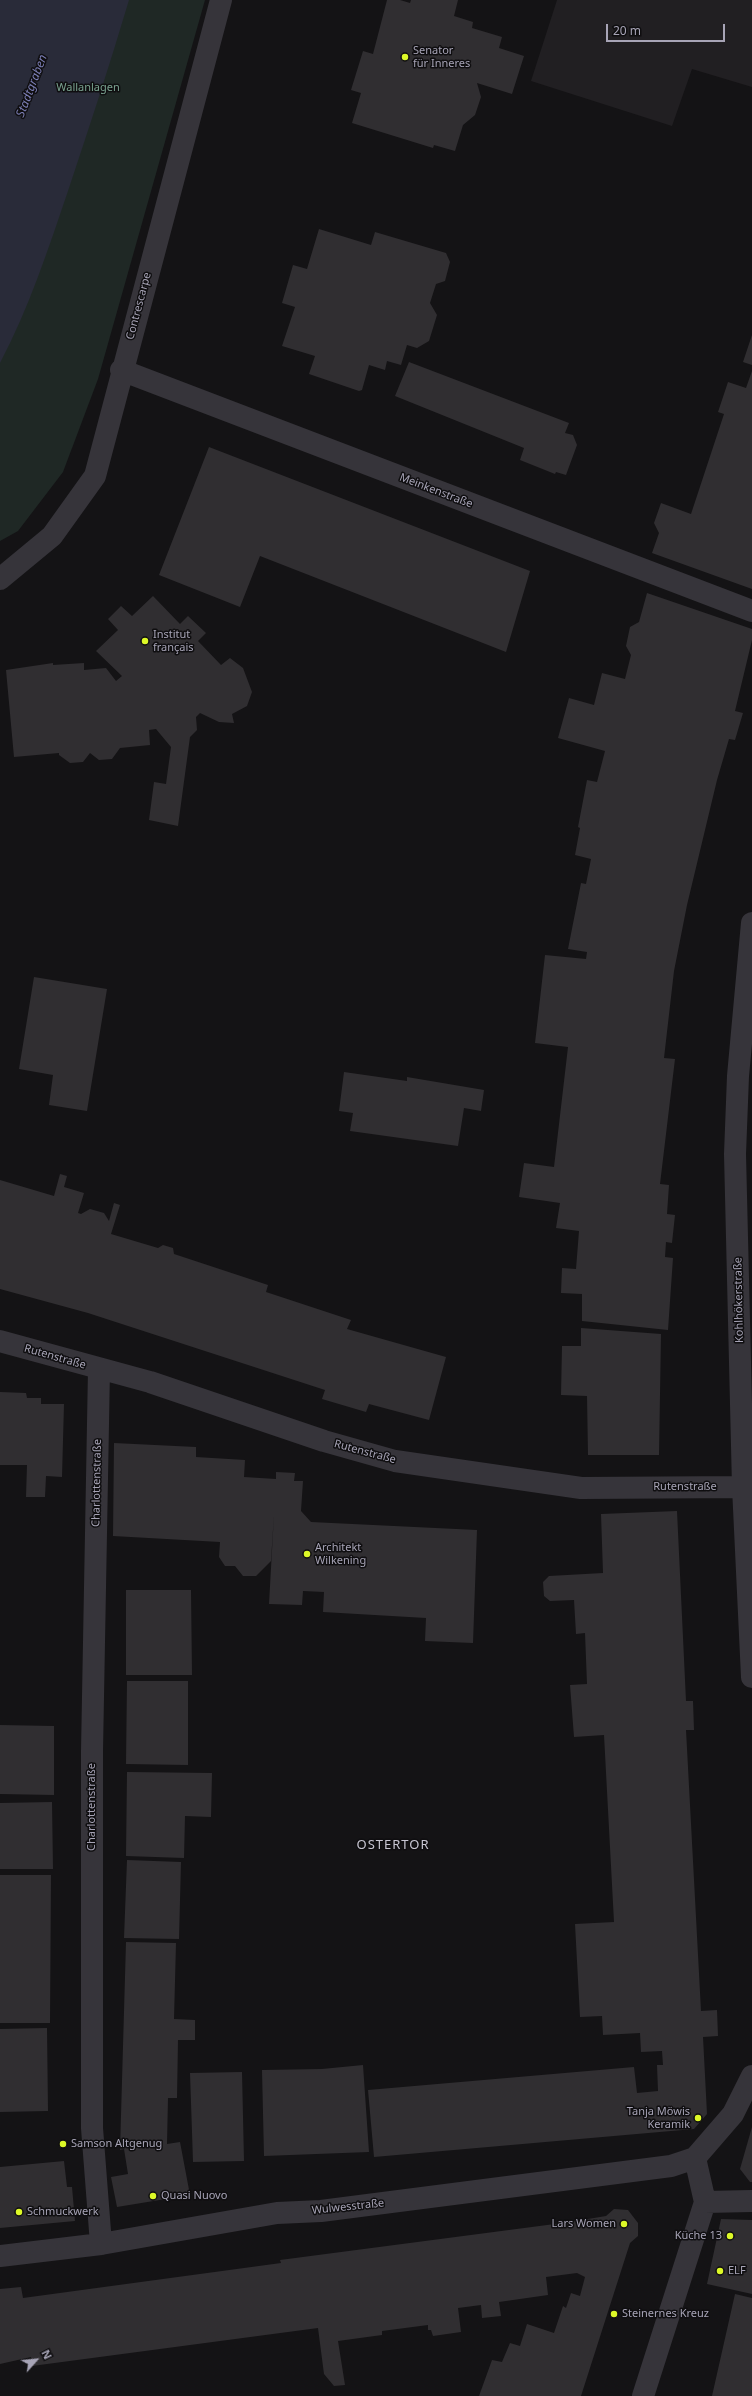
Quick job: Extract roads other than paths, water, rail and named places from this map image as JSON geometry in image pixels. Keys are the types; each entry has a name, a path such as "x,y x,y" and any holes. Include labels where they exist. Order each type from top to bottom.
{"street":[{"name":"Contrescarpe","path":"0,579 52,536 95,476 221,0"},
{"name":"Meinkenstraße","path":"122,370 752,611"},
{"name":"Kohlhökerstraße","path":"752,923 738,1076 744,1156 743,1487 752,1677"},
{"name":"Rutenstraße","path":"0,1341 150,1382 324,1441 395,1461 581,1488 743,1487"},
{"name":"Charlottenstraße","path":"99,1369 92,1751 92,2128 101,2244"},
{"path":"643,2396 705,2202 695,2158 733,2114 752,2076"},
{"name":"Wulwesstraße","path":"0,2256 101,2244 277,2213 329,2210 671,2166 695,2158"},
{"path":"705,2202 752,2201"}],"water":[{"name":"Stadtgraben","path":"0,0 129,0 92,120 45,257 29,300 0,363"}],"place":[{"name":"Senator für Inneres","path":"405,57"},
{"name":"Institut français","path":"145,641"},
{"name":"Architekt Wilkening","path":"307,1554"},
{"name":"Tanja Möwis Keramik","path":"698,2118"},
{"name":"Samson Altgenug","path":"63,2144"},
{"name":"Quasi Nuovo","path":"153,2196"},
{"name":"Schmuckwerk","path":"19,2212"},
{"name":"Lars Women","path":"624,2224"},
{"name":"Küche 13","path":"730,2236"},
{"name":"ELF","path":"720,2271"},
{"name":"Steinernes Kreuz","path":"614,2314"}],"district":[{"name":"OSTERTOR","path":"393,1845"}],"park label":[{"name":"Wallanlagen","path":"88,88"}]}
